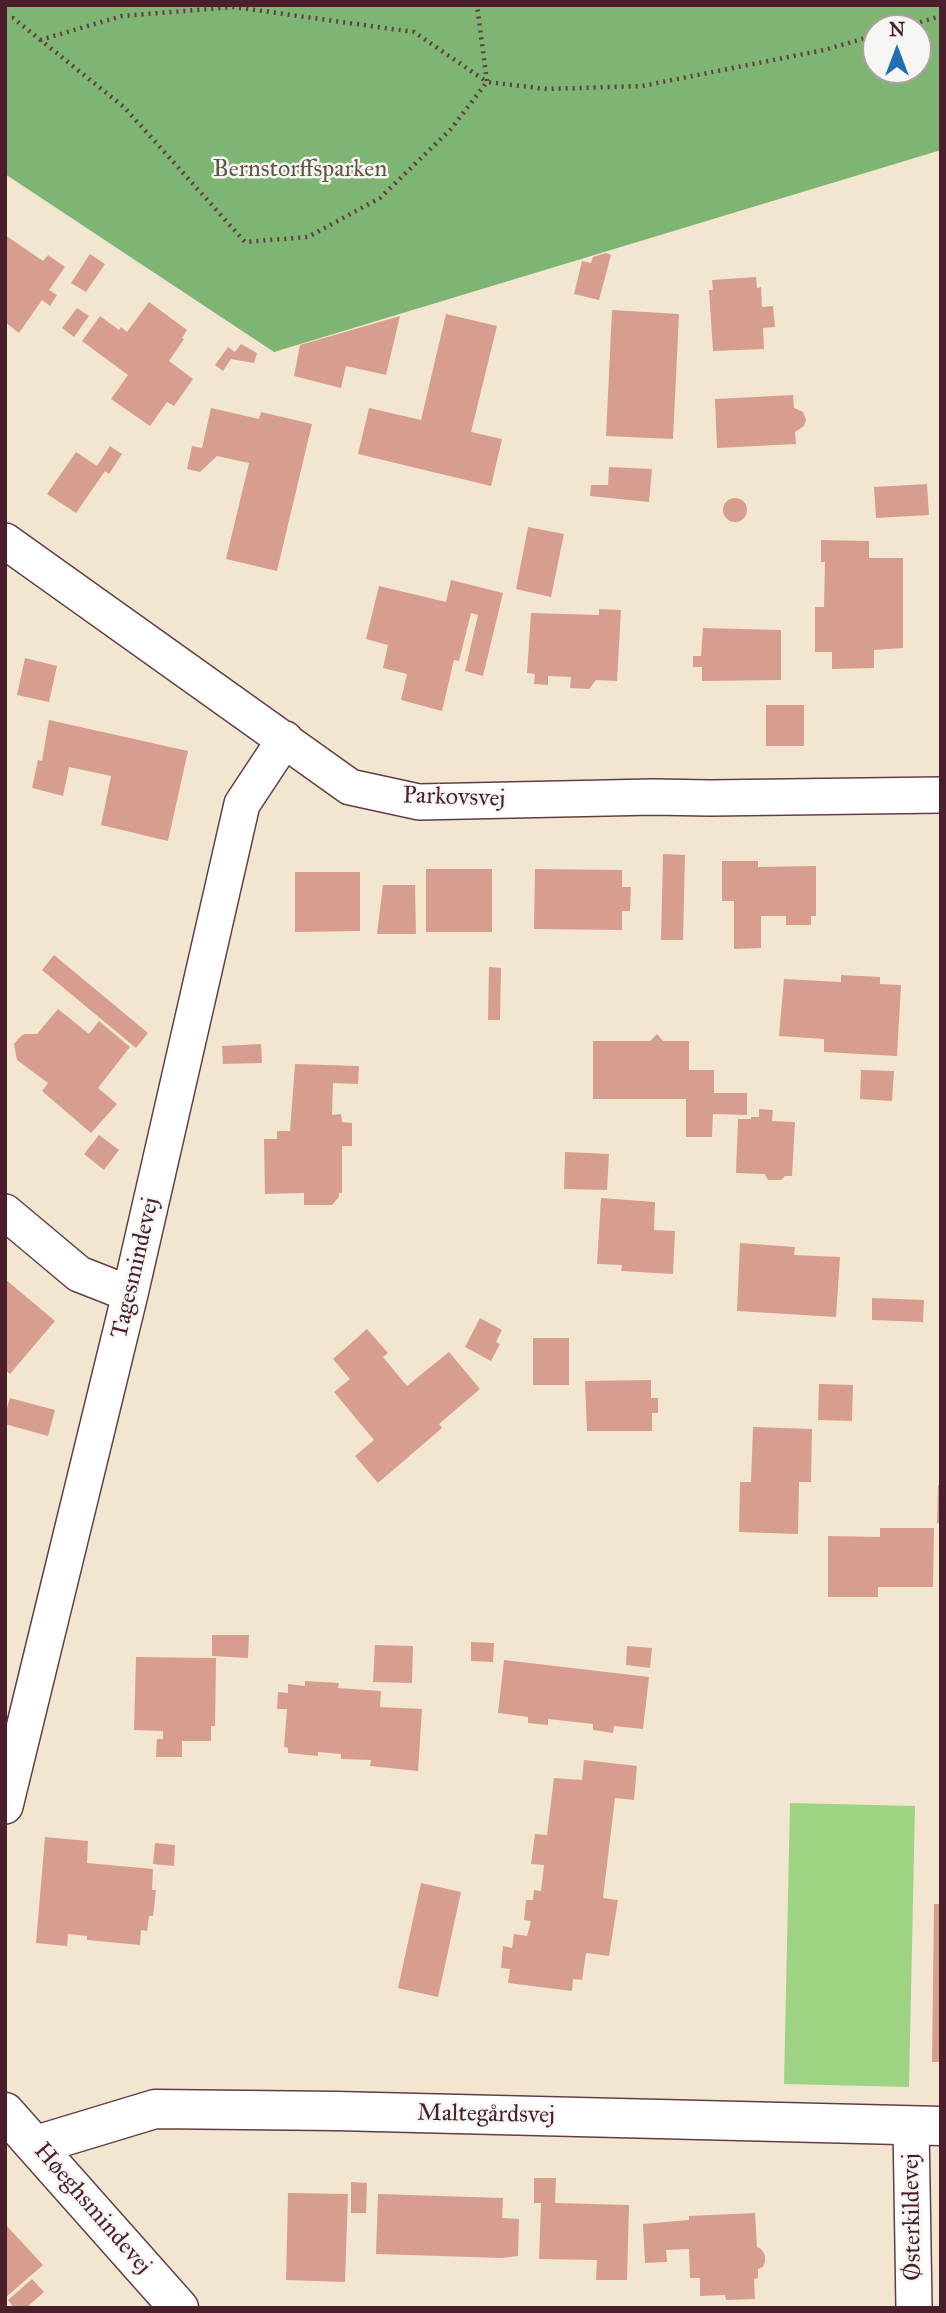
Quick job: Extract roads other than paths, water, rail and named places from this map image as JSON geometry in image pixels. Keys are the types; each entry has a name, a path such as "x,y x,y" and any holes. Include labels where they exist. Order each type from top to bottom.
{"street":[{"name":"Parkovsvej","path":"5,541 350,787 419,802 941,795"},
{"name":"Tagesmindevej","path":"5,1806 130,1294 242,804 285,739"},
{"path":"5,1212 79,1273 130,1294"},
{"name":"Maltegårdsvej","path":"36,2145 155,2109 926,2126"},
{"name":"Høeghsmindevej","path":"5,2112 179,2308"},
{"name":"Østerkildevej","path":"914,2308 926,2126"}],"park label":[{"name":"Bernstorffsparken","path":"300,170"}]}
